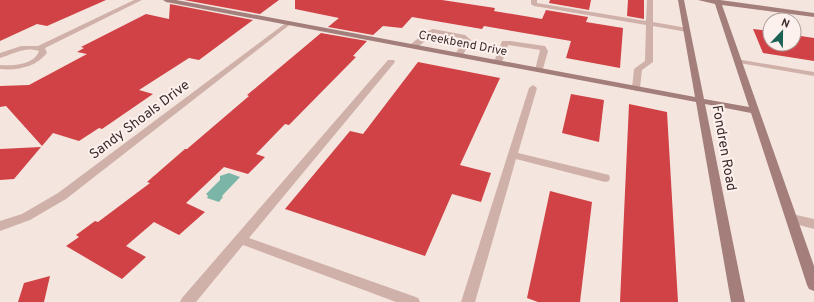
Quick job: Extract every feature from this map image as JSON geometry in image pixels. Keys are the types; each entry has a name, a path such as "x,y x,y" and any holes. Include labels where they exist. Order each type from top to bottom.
{"main road":[{"name":"Creekbend Drive","path":"166,0 756,111"},
{"name":"Fondren Road","path":"681,0 738,302"},
{"path":"701,0 718,1 814,15"},
{"path":"718,1 814,285"}],"street":[{"path":"0,56 21,49 39,48 139,0"},
{"path":"534,0 534,4 687,30"},
{"path":"636,88 638,69 649,62 650,0"},
{"name":"Sandy Shoals Drive","path":"0,226 26,217 62,196 289,23"},
{"path":"414,46 428,33 433,31 462,36 466,40 459,55"},
{"path":"498,62 505,43 510,42 542,48 544,51 539,70"},
{"path":"0,67 16,66 36,60 43,53 43,50 39,48"},
{"path":"739,61 814,74"},
{"path":"187,302 391,62"},
{"path":"468,302 533,88"},
{"path":"513,155 604,178"},
{"path":"792,219 814,224"},
{"path":"240,239 413,302"}],"water":[{"path":"229,173 240,177 222,196 223,197 219,202 207,198 208,196 206,194 220,180 220,176"}],"building":[{"path":"0,0 106,0 47,26 37,24 0,41"},
{"path":"184,0 279,0 260,14"},
{"path":"295,0 442,0 495,8 494,11 542,19 546,10 588,17 586,22 623,28 620,68 566,58 571,41 484,26 482,29 412,17 402,28 383,26 373,35 328,27 339,18 295,9"},
{"path":"550,0 591,0 589,10 549,3"},
{"path":"628,0 644,0 644,19 627,16"},
{"path":"170,4 253,20 199,60 189,58 139,90 153,94 102,129 99,128 79,141 53,133 42,146 6,106 0,107 0,86 29,85 87,54 77,52 84,48 81,47 146,14 169,19"},
{"path":"753,29 762,30 762,51"},
{"path":"321,33 367,41 353,56 356,57 289,125 285,124 256,154 265,157 248,174 224,167 186,203 205,212 179,235 154,222 126,246 146,257 122,279 66,246 79,237 76,235 95,221 98,222 150,183 147,182"},
{"path":"802,36 814,38 814,61 763,53 802,52"},
{"path":"418,62 500,78 460,165 491,173 481,202 452,194 425,256 285,209 350,131 363,134"},
{"path":"571,94 604,100 599,142 562,133"},
{"path":"629,104 667,112 678,302 620,302"},
{"path":"41,147 14,179 0,180 0,149"},
{"path":"550,191 592,202 580,302 538,302 527,298"},
{"path":"50,276 44,302 18,302 24,283"}]}
